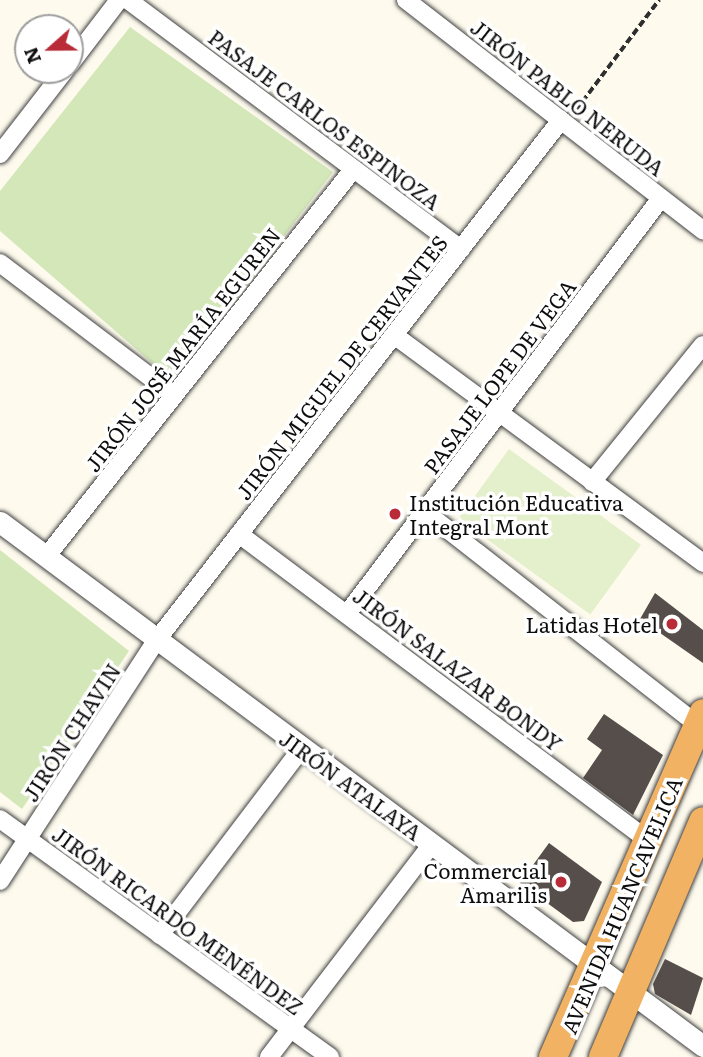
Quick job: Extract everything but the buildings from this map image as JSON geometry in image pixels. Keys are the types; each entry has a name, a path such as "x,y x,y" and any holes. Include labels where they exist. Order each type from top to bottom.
{"highway":[{"name":"AVENIDA HUANCAVELICA","path":"553,1057 596,965 701,719"},
{"name":"AVENIDA HUANCAVELICA","path":"603,1057 703,821"}],"street":[{"path":"84,46 119,0"},
{"name":"PASAJE CARLOS ESPINOZA","path":"128,0 461,249"},
{"name":"JIRÓN PABLO NERUDA","path":"406,0 703,230"},
{"path":"0,154 54,84"},
{"name":"JIRÓN MIGUEL DE CERVANTES","path":"156,641 461,249 564,122"},
{"name":"JIRÓN JOSÉ MARÍA EGUREN","path":"46,557 354,169"},
{"name":"PASAJE LOPE DE VEGA","path":"346,614 662,198"},
{"path":"0,263 174,395"},
{"path":"394,335 703,564"},
{"path":"592,482 703,345"},
{"path":"424,511 701,719"},
{"name":"JIRÓN ATALAYA","path":"0,522 156,641 596,965 628,996 703,1046"},
{"name":"JIRÓN SALAZAR BONDY","path":"239,534 649,841"},
{"name":"JIRÓN CHAVIN","path":"0,881 29,841 156,641"},
{"path":"160,935 302,748"},
{"name":"JIRÓN RICARDO MENÉNDEZ","path":"0,819 330,1057"},
{"path":"269,1057 432,844"}],"path":[{"path":"564,122 659,0"}],"green space":[{"path":"130,27 333,172 173,381 0,231 0,191"},
{"path":"509,449 641,545 590,614 458,519"},
{"path":"0,550 129,651 22,809 0,792"}],"place":[{"name":"Institución Educativa Integral Mont","path":"395,514"},
{"name":"Latidas Hotel","path":"672,624"},
{"name":"Commercial Amarilis","path":"561,882"}]}
